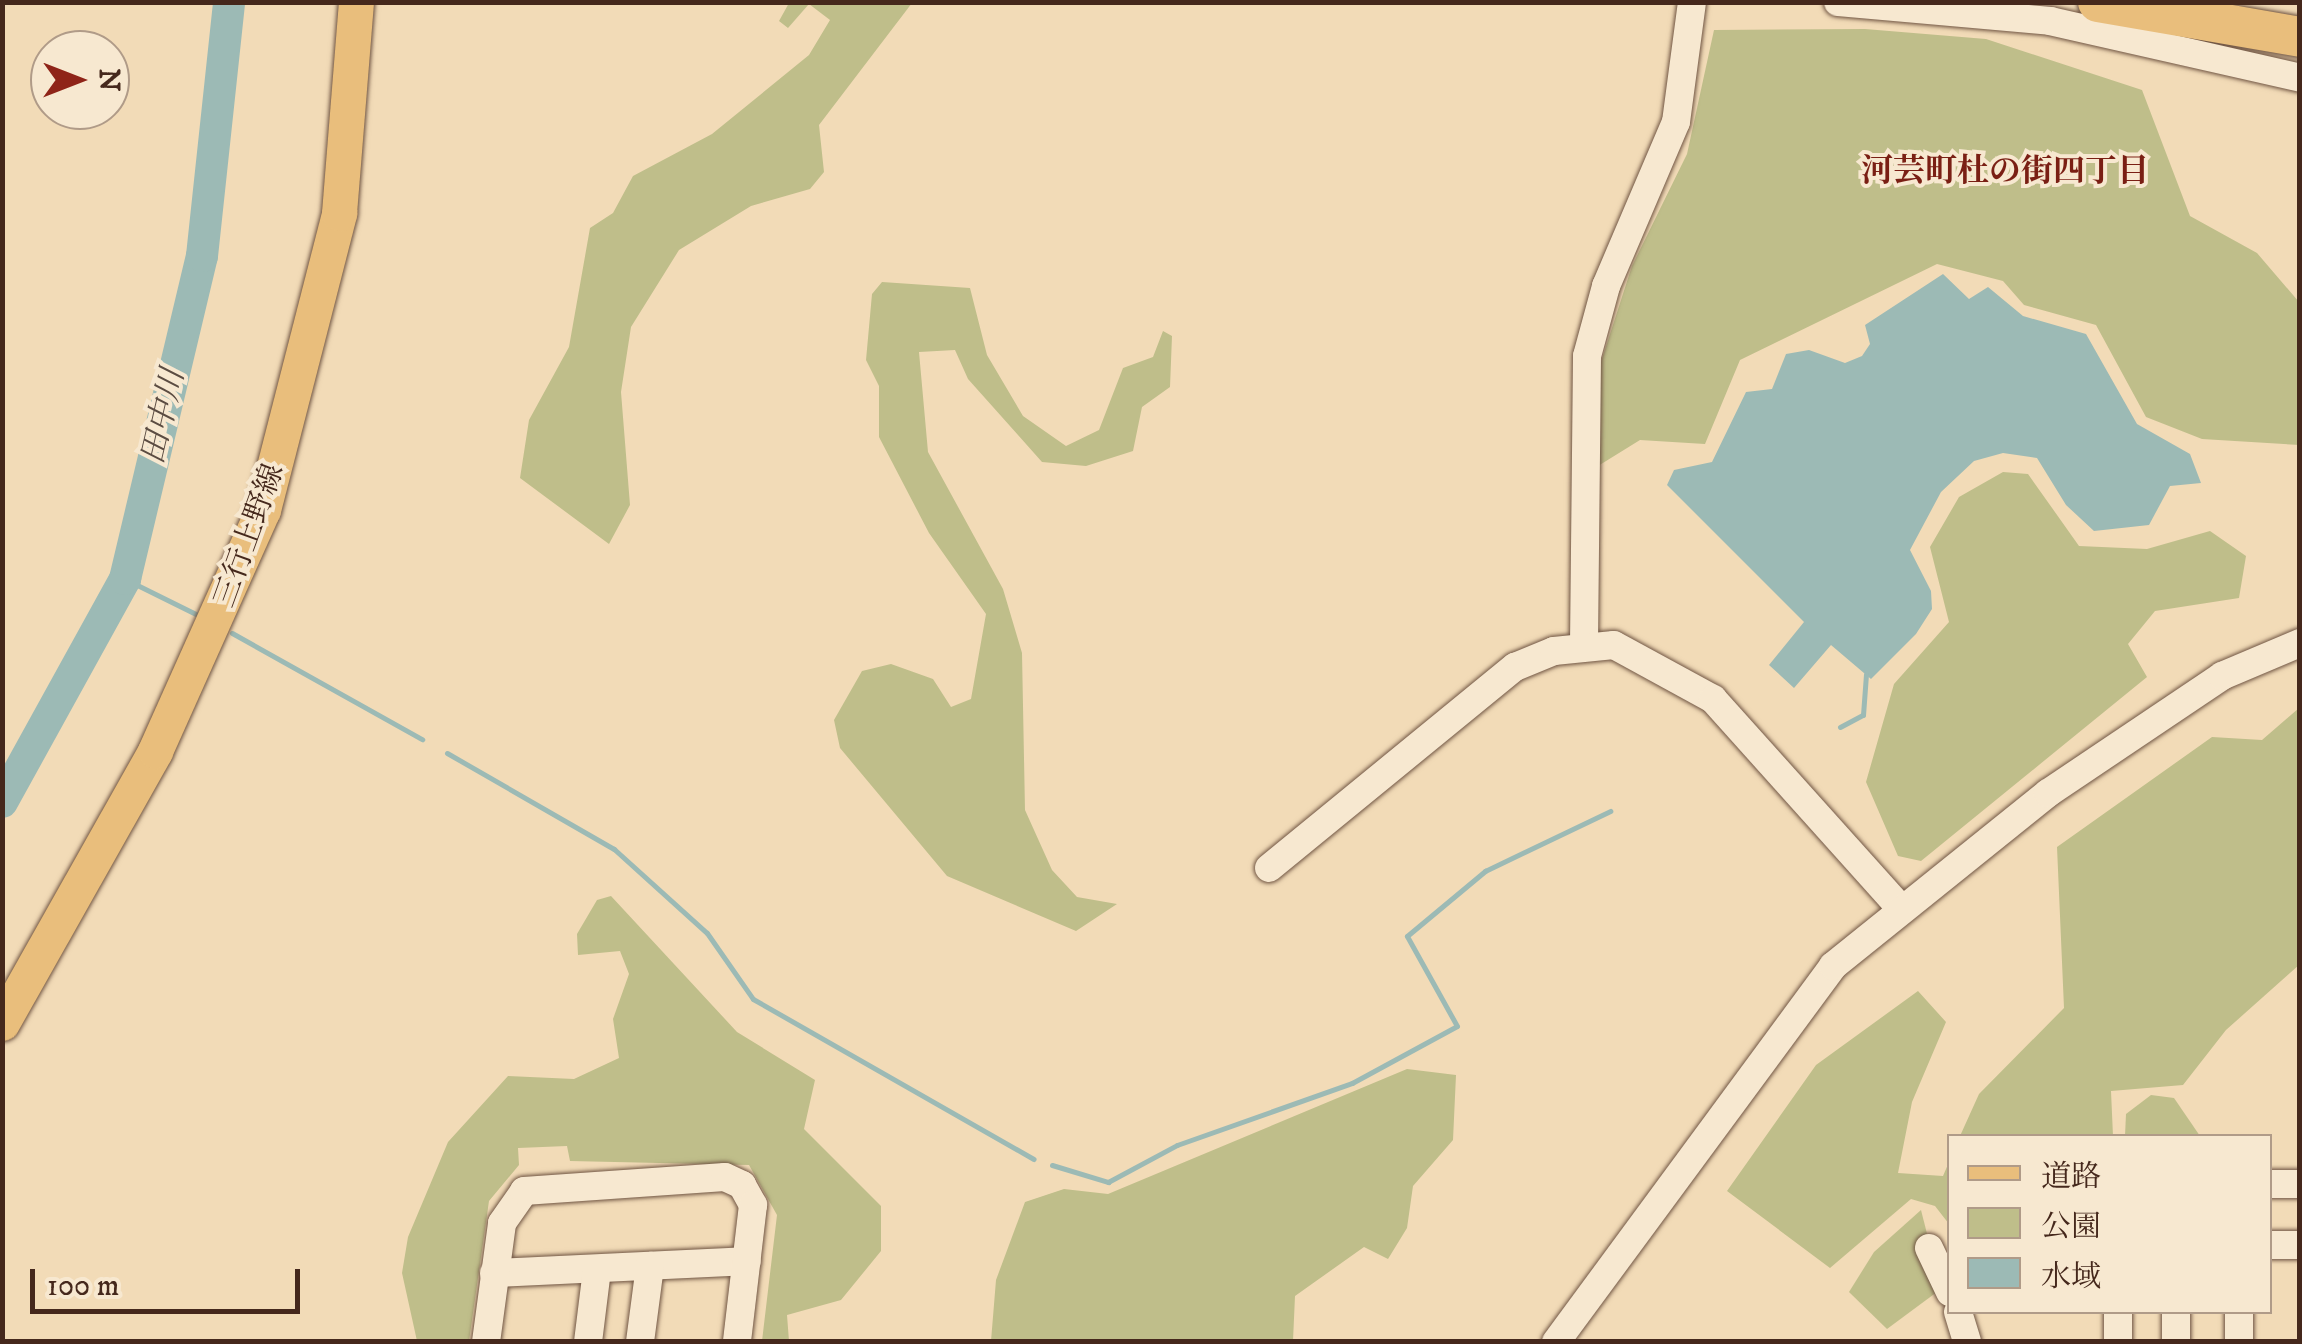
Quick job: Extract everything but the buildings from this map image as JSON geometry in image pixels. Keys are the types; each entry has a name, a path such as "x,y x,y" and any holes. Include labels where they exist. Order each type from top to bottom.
{"highway":[{"path":"2098,2 2300,37"}],"main road":[{"name":"三行上野線","path":"2,1023 155,751 263,510 339,213 356,2"}],"street":[{"path":"1584,644 1587,356 1606,286 1671,138 1692,2"},
{"path":"1838,2 2050,21 2300,78"},
{"path":"1556,1342 1800,1001 1902,910 2143,730 2222,676 2300,643"},
{"path":"1269,868 1479,690 1515,668 1584,644 1653,660 1714,699 1902,910"},
{"path":"486,1342 506,1208 524,1191 725,1177 750,1195 747,1261 736,1342"},
{"path":"2272,1184 2300,1184"},
{"path":"2272,1245 2300,1245"},
{"path":"1929,1248 1947,1286"},
{"path":"494,1273 747,1261"},
{"path":"640,1342 650,1266"},
{"path":"588,1342 597,1270"},
{"path":"1959,1314 1967,1342"},
{"path":"2118,1314 2118,1342"},
{"path":"2176,1314 2176,1342"},
{"path":"2238,1314 2238,1342"}],"green space":[{"path":"789,3 912,3 819,125 824,172 810,189 751,206 679,250 631,327 621,392 630,505 609,544 520,478 529,420 569,347 590,228 613,213 633,176 712,134 809,55 830,20 809,4 788,28 779,21"},
{"path":"1865,29 1986,39 2142,90 2190,216 2257,253 2299,302 2300,445 2202,439 2146,417 2096,325 2024,305 2003,281 1937,264 1740,360 1705,444 1640,440 1598,466 1600,365 1632,266 1687,154 1714,30"},
{"path":"882,282 970,288 987,355 1023,416 1066,446 1099,430 1123,368 1153,357 1163,331 1172,336 1170,387 1142,407 1133,451 1086,466 1042,462 968,379 955,350 919,352 928,452 1003,589 1022,653 1025,810 1052,870 1077,897 1117,904 1076,931 947,876 840,748 834,720 862,671 891,664 933,679 951,707 971,699 986,614 929,533 879,437 879,386 866,360 872,294"},
{"path":"2003,472 2028,474 2079,546 2147,549 2210,531 2246,556 2239,598 2155,611 2128,644 2147,677 1921,861 1898,856 1866,782 1894,684 1949,622 1930,547 1959,497"},
{"path":"2299,708 2299,965 2226,1030 2183,1085 2111,1091 2113,1134 1961,1134 1979,1094 2064,1008 2057,847 2212,737 2262,740"},
{"path":"611,896 737,1032 815,1080 804,1129 881,1206 881,1251 841,1300 787,1315 789,1341 762,1341 777,1215 749,1165 570,1161 567,1146 518,1148 519,1165 489,1201 469,1341 417,1341 402,1273 408,1237 448,1142 508,1076 574,1079 619,1058 613,1019 629,974 620,951 578,955 577,934 597,900"},
{"path":"1918,991 1946,1022 1912,1102 1898,1173 1943,1176 1947,1167 1947,1221 1935,1206 1911,1199 1830,1268 1727,1191 1816,1065"},
{"path":"1407,1069 1456,1075 1453,1140 1413,1186 1407,1228 1388,1259 1364,1247 1295,1296 1293,1341 991,1341 996,1280 1025,1202 1064,1189 1108,1194"},
{"path":"2151,1095 2174,1098 2199,1134 2125,1134 2126,1114"},
{"path":"1921,1210 1941,1289 1887,1329 1849,1292 1874,1252"}],"water":[{"path":"1943,274 1969,299 1988,287 2023,316 2086,334 2137,424 2190,454 2201,483 2170,486 2149,525 2094,531 2066,505 2037,458 2003,453 1974,461 1941,492 1910,550 1931,591 1932,609 1916,634 1871,679 1831,645 1794,688 1769,665 1804,622 1667,485 1674,470 1712,462 1746,392 1772,389 1786,354 1809,350 1845,363 1862,356 1870,344 1865,325"}],"waterway":[{"name":"田中川","path":"2,802 125,579 202,256 229,2"},
{"path":"125,579 200,616"},
{"path":"232,633 422,739"},
{"path":"1840,727 1863,715 1866,674"},
{"path":"447,753 614,849 707,933 753,999 1034,1159"},
{"path":"1052,1165 1108,1182 1177,1145 1352,1083 1457,1026 1407,936 1485,871 1610,811"}],"district":[{"name":"河芸町杜の街四丁目","path":"2005,172"}]}
